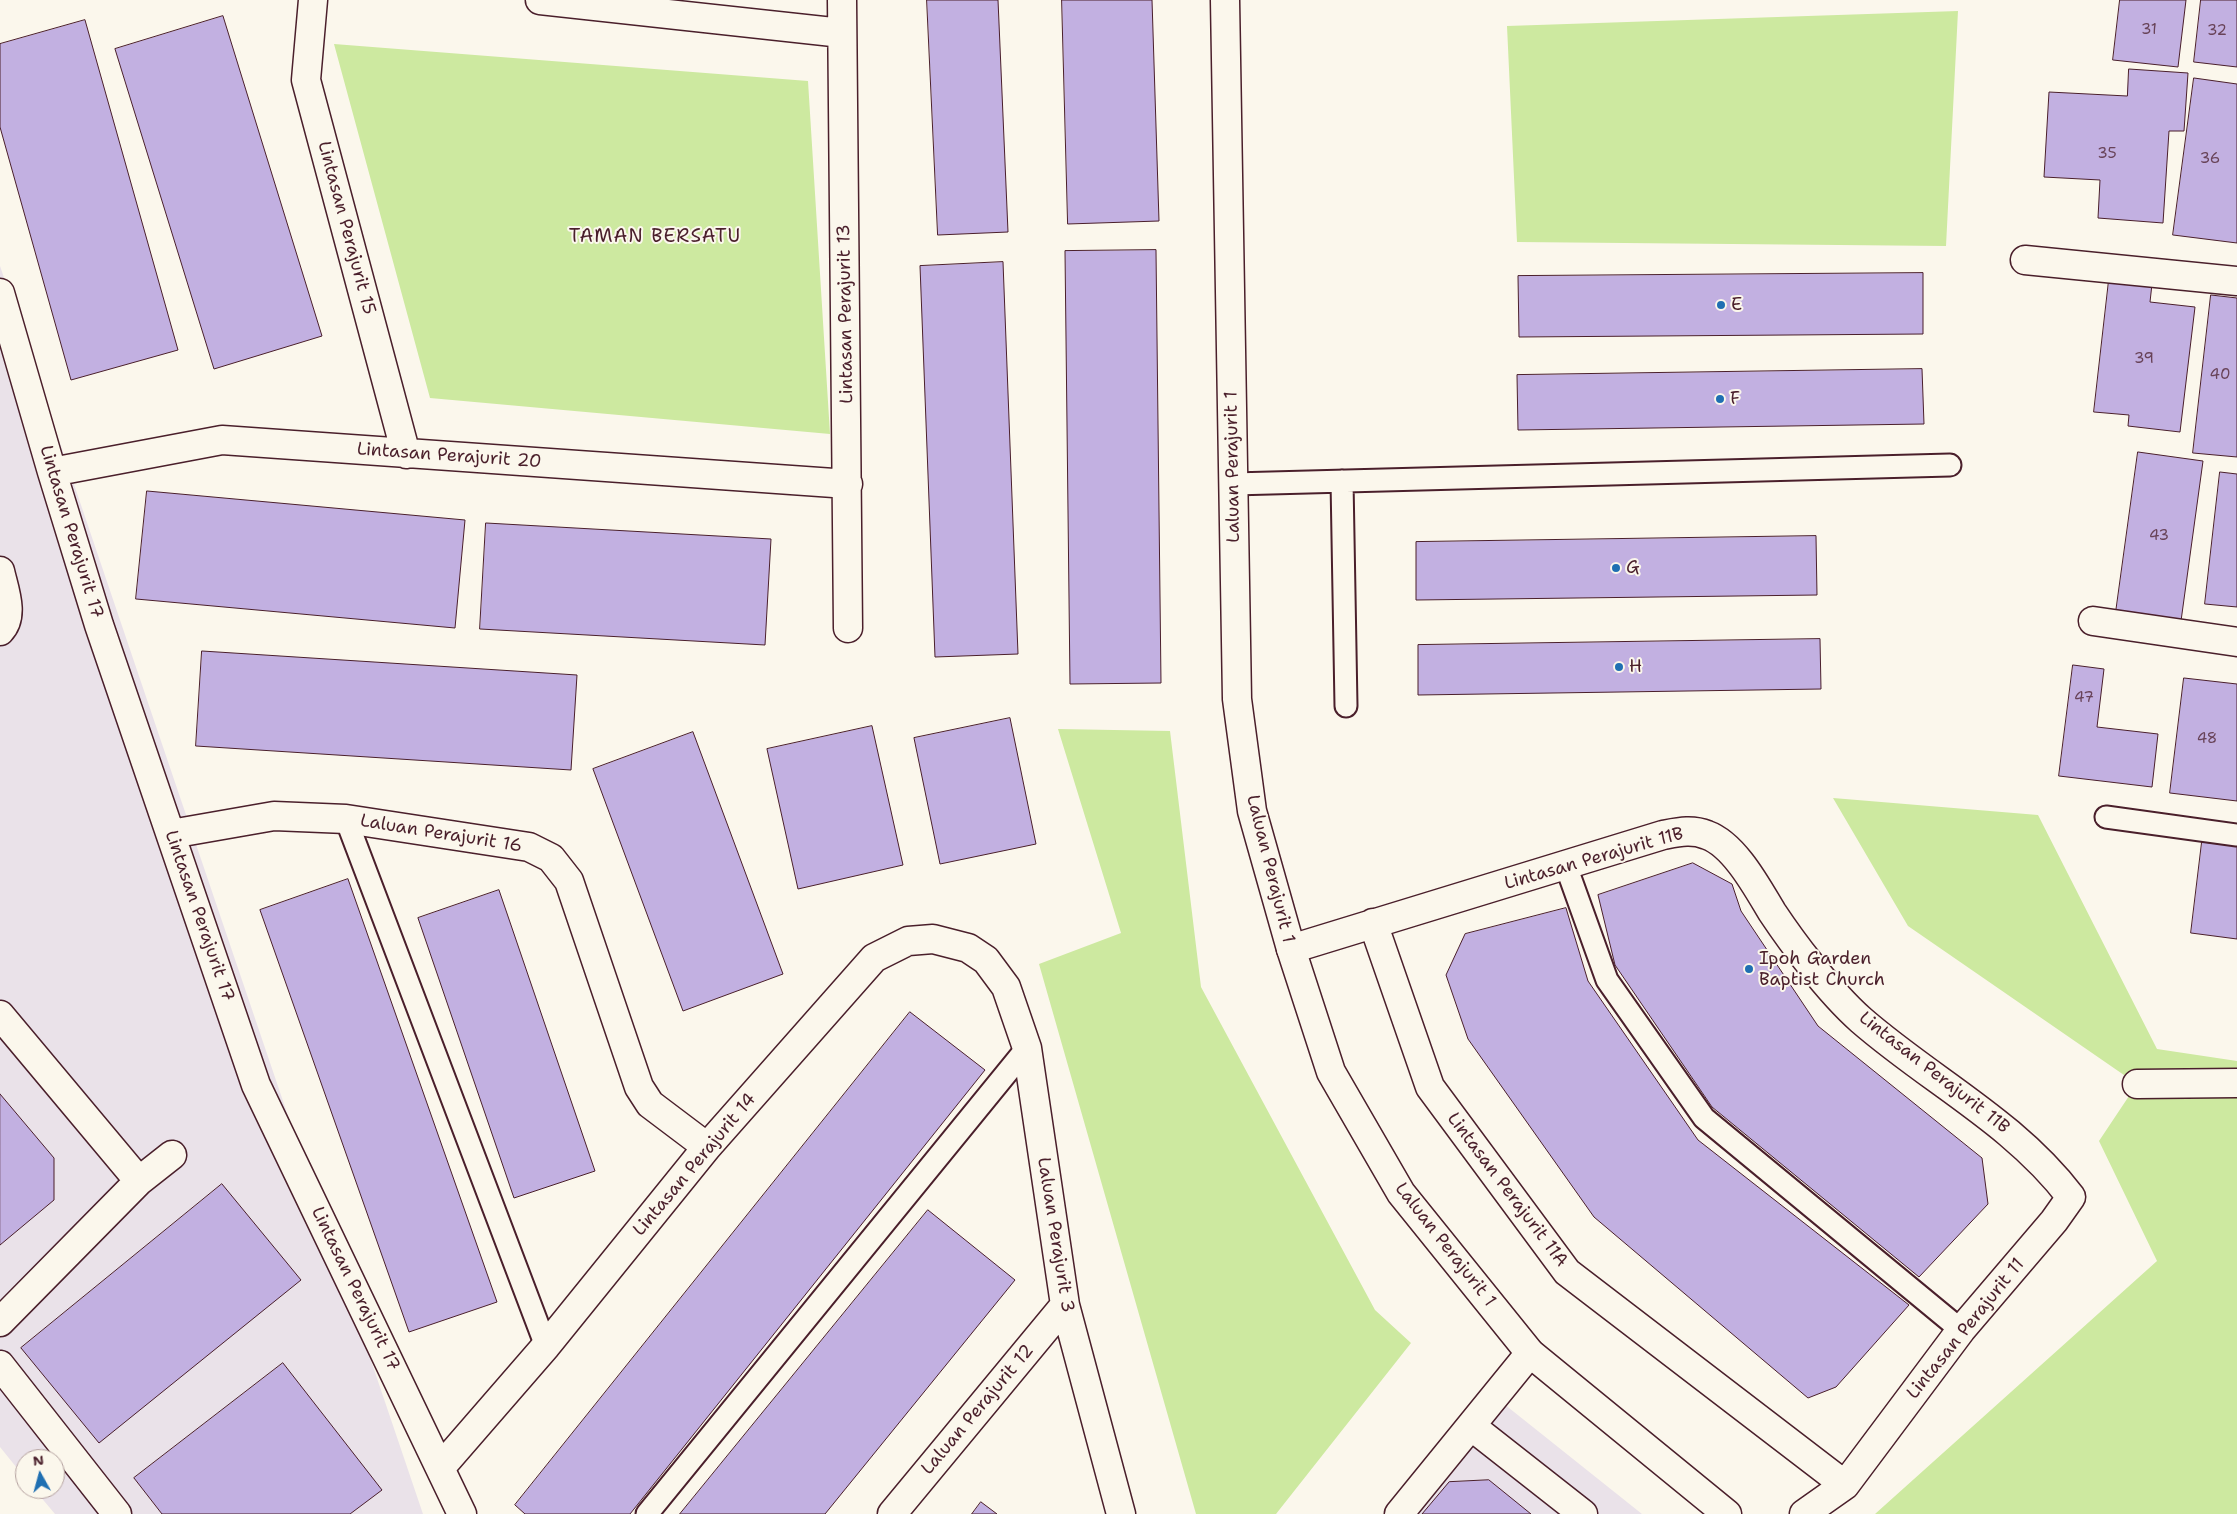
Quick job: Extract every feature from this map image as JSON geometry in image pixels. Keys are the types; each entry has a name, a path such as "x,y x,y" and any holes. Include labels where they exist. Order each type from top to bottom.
{"street":[{"name":"Lintasan Perajurit 15","path":"313,0 306,80 406,454"},
{"path":"540,0 842,33"},
{"name":"Lintasan Perajurit 13","path":"842,0 848,628"},
{"name":"Laluan Perajurit 1","path":"1225,0 1237,699 1252,811 1291,949 1331,1072 1401,1193 1530,1353 1727,1514"},
{"path":"2025,260 2237,282"},
{"name":"Lintasan Perajurit 17","path":"0,293 99,625 256,1085 462,1514"},
{"name":"Lintasan Perajurit 20","path":"52,472 222,440 848,484"},
{"path":"0,571 8,604 6,625 0,631"},
{"path":"2093,621 2237,642"},
{"name":"Laluan Perajurit 16","path":"171,834 274,816 346,819 530,847 550,858 569,882 639,1087 650,1104 707,1147"},
{"name":"Lintasan Perajurit 11B","path":"1291,949 1663,835 1687,830 1709,836 1730,852 1754,880 1773,913 1810,964 1861,1019 2018,1138"},
{"name":"Lintasan Perajurit 11A","path":"1373,923 1430,1087 1567,1272 1845,1485"},
{"name":"Lintasan Perajurit 14","path":"441,1467 546,1346 707,1147 874,958 908,941 933,939 968,948 986,960"},
{"name":"Laluan Perajurit 3","path":"986,960 1006,987 1027,1048 1065,1305 1121,1514"},
{"path":"0,1014 139,1181"},
{"path":"2137,1084 2237,1083"},
{"name":"Lintasan Perajurit 11","path":"1804,1514 1845,1485 1961,1330 2054,1221 2071,1197 2052,1172 2018,1138"},
{"path":"0,1322 139,1181 172,1155"},
{"name":"Laluan Perajurit 12","path":"892,1514 1065,1305"},
{"path":"1400,1514 1530,1353"},
{"path":"0,1365 117,1514"},
{"path":"1471,1426 1583,1514"}],"lane":[{"path":"1233,484 1950,465"},
{"path":"1342,480 1346,706"},
{"path":"2106,817 2237,835"},
{"path":"346,819 546,1346"},
{"path":"1566,866 1607,980 1704,1118 1961,1330"},
{"path":"647,1514 1027,1048"}],"shaded area":[{"path":"0,266 423,1514 55,1514 42,1499 65,1499 65,1449 15,1449 15,1466 0,1447"},
{"path":"1494,1396 1642,1514 1396,1514"}],"green space":[{"path":"1958,11 1946,246 1517,242 1507,26"},
{"path":"334,44 808,81 830,434 430,398"},
{"path":"1058,729 1170,731 1201,987 1375,1310 1411,1343 1276,1514 1196,1514 1039,964 1121,933"},
{"path":"1833,798 2038,815 2157,1049 2237,1061 2237,1514 1875,1514 2157,1261 2099,1141 2137,1084 1908,926"}],"building":[{"path":"927,0 998,0 1008,232 938,235"},
{"path":"1062,0 1152,0 1159,221 1068,224"},
{"path":"2120,0 2186,0 2178,67 2113,60"},
{"path":"2201,0 2237,0 2237,67 2194,62"},
{"path":"223,16 322,336 214,369 115,49"},
{"path":"85,20 178,350 71,380 0,127 0,44"},
{"path":"2129,69 2188,73 2184,131 2169,131 2163,223 2098,218 2100,180 2044,177 2049,92 2127,96"},
{"path":"2194,78 2237,84 2237,243 2173,235"},
{"path":"1156,250 1161,683 1070,684 1065,251"},
{"path":"1003,262 1018,654 935,657 920,266"},
{"name":"E","path":"1923,273 1923,334 1519,337 1518,276"},
{"path":"2109,280 2152,284 2150,302 2195,307 2180,432 2128,426 2129,415 2094,412"},
{"path":"2211,295 2237,298 2237,457 2193,453"},
{"name":"F","path":"1922,369 1924,424 1518,430 1517,375"},
{"path":"2138,452 2203,461 2181,621 2116,612"},
{"path":"2220,472 2237,474 2237,607 2205,604"},
{"path":"147,491 465,520 455,628 136,599"},
{"path":"486,523 771,539 765,645 480,629"},
{"name":"G","path":"1816,536 1817,595 1416,600 1416,542"},
{"name":"H","path":"1820,639 1821,689 1418,695 1418,645"},
{"path":"202,651 577,675 571,770 196,746"},
{"path":"2073,665 2104,669 2097,727 2158,734 2152,787 2059,776"},
{"path":"2184,678 2237,684 2237,801 2170,793"},
{"path":"1010,718 1036,844 940,864 914,738"},
{"path":"872,726 903,865 798,889 767,749"},
{"path":"693,732 783,974 683,1011 593,769"},
{"path":"2202,842 2237,846 2237,939 2191,933"},
{"path":"1693,863 1732,884 1741,911 1818,1026 1982,1158 1988,1204 1919,1277 1712,1107 1615,965 1598,895"},
{"path":"348,879 497,1302 409,1332 260,910"},
{"path":"499,890 595,1171 514,1198 418,918"},
{"path":"1566,908 1588,981 1698,1140 1909,1305 1836,1387 1808,1398 1594,1217 1468,1039 1446,975 1465,934"},
{"path":"910,1012 985,1070 630,1514 525,1514 515,1505"},
{"path":"0,1094 54,1158 54,1200 0,1245"},
{"path":"222,1184 301,1280 99,1443 21,1348"},
{"path":"928,1210 1015,1280 825,1514 680,1514"},
{"path":"283,1363 382,1490 350,1514 162,1514 134,1478"},
{"path":"1489,1480 1531,1514 1422,1514 1449,1482"},
{"path":"981,1502 997,1514 972,1514"}],"place":[{"name":"E","path":"1721,305"},
{"name":"F","path":"1720,399"},
{"name":"G","path":"1616,568"},
{"name":"H","path":"1619,667"},
{"name":"Ipoh Garden Baptist Church","path":"1749,969"}],"district":[{"name":"TAMAN BERSATU","path":"655,237"}]}
